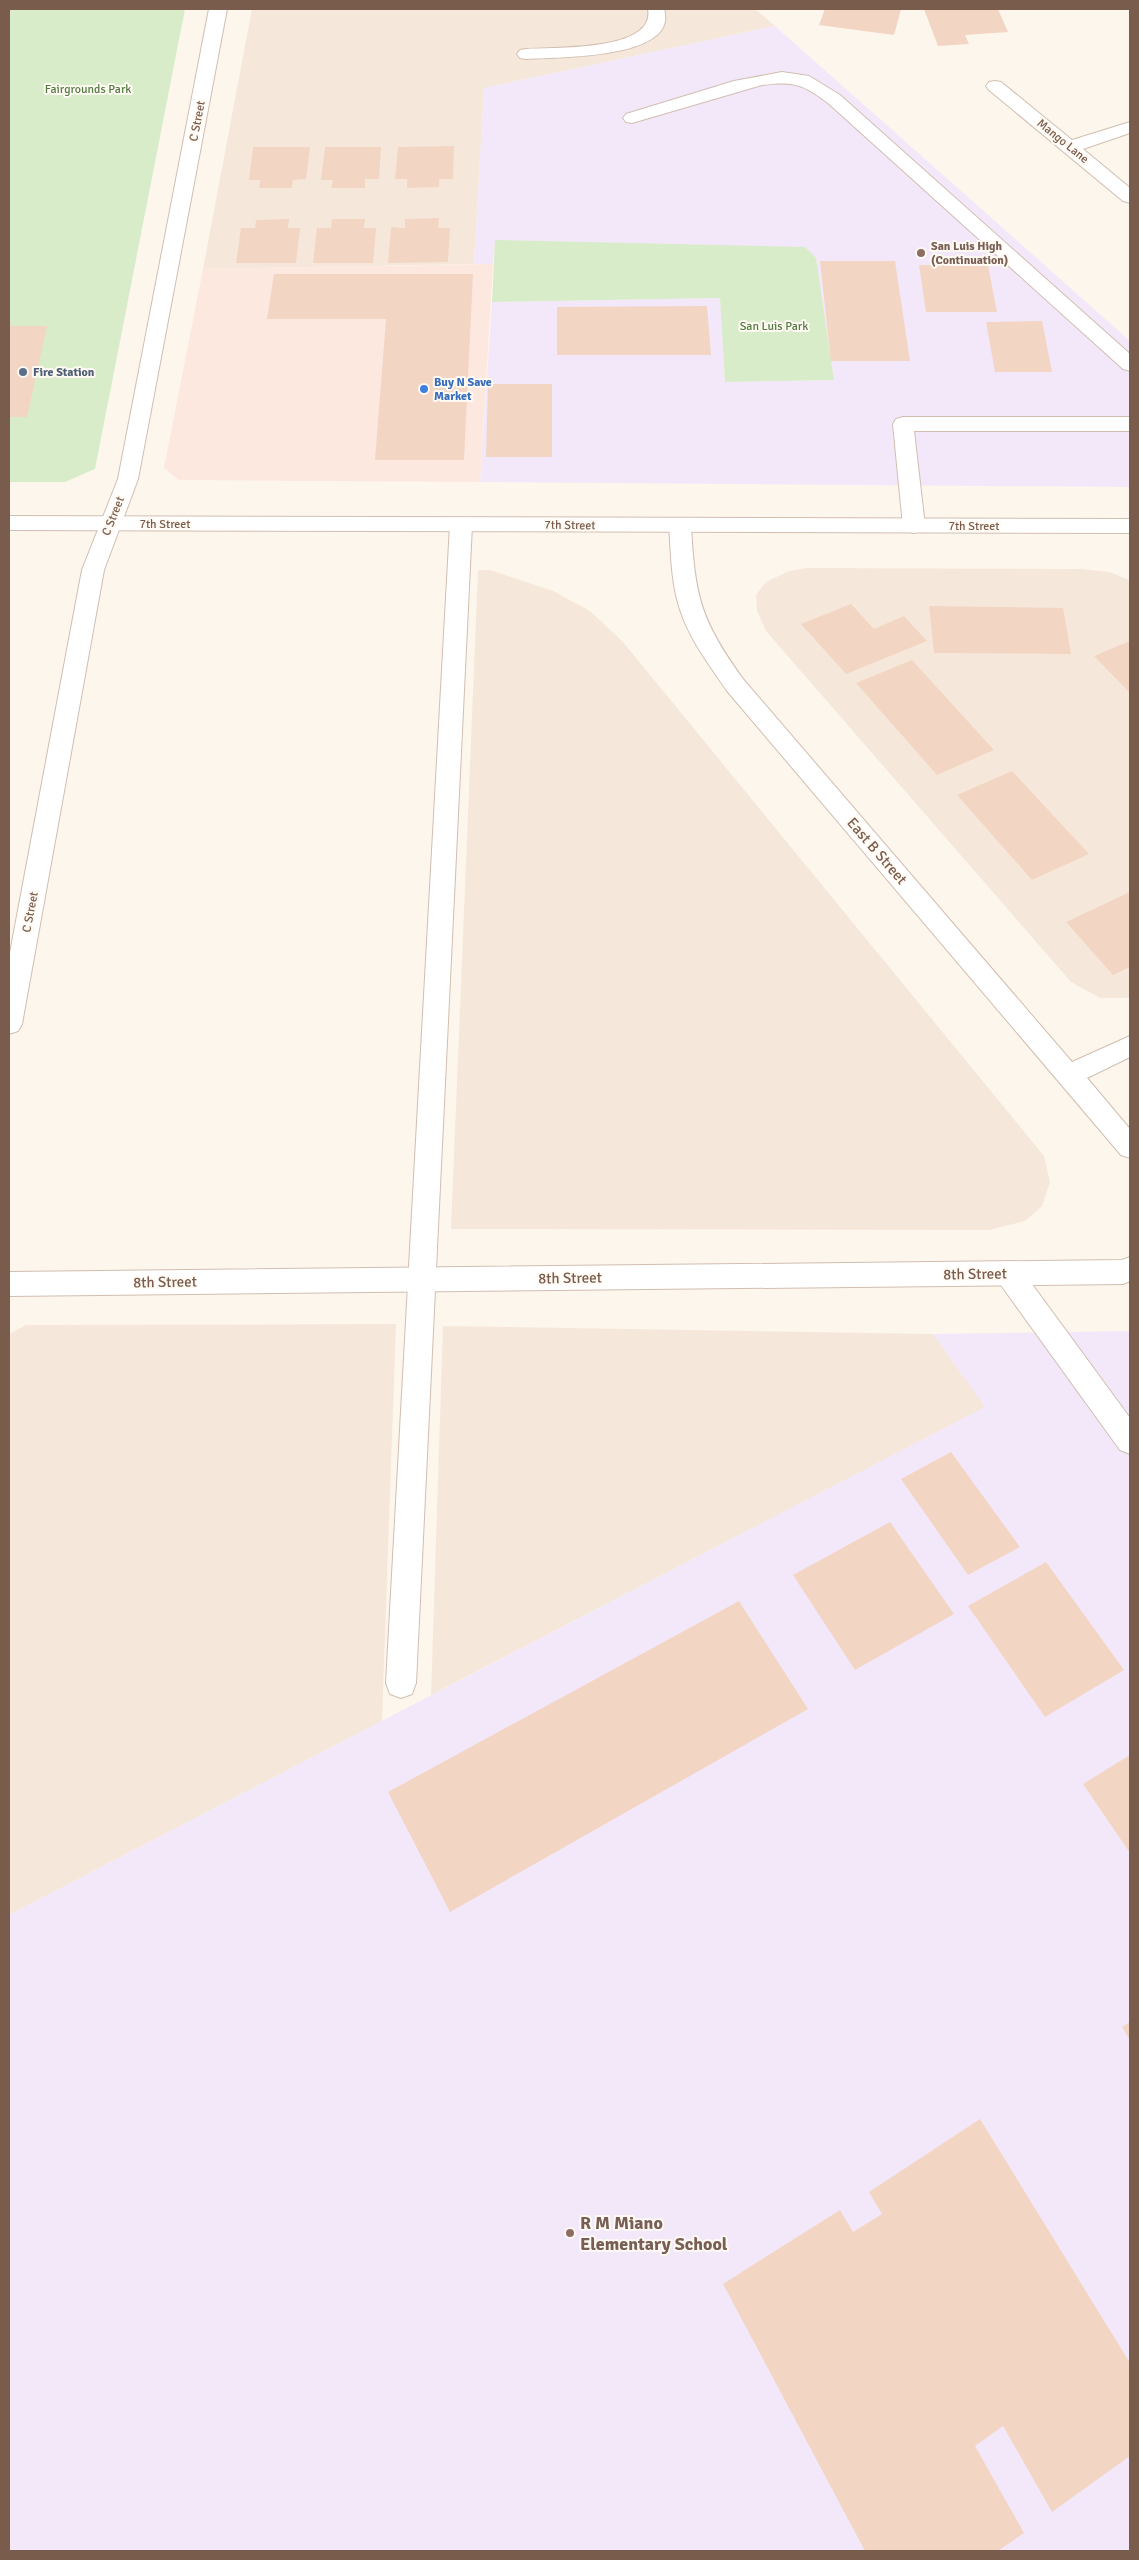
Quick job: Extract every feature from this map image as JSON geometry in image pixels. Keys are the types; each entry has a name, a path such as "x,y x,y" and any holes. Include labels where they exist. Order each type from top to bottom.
{"street":[{"name":"C Street","path":"9,1024 93,570 109,523 128,479 218,9"},
{"path":"526,54 603,47 640,40 653,30 658,12 656,9"},
{"path":"632,118 744,84 775,78 796,78 814,84 842,106 1130,365"},
{"name":"Mango Lane","path":"996,86 1130,196"},
{"path":"1070,147 1130,127"},
{"path":"914,526 903,424 1130,424"},
{"name":"7th Street","path":"9,523 1130,526"},
{"path":"401,1683 461,525"},
{"name":"East B Street","path":"680,526 684,577 693,615 709,646 735,685 1130,1147"},
{"path":"1069,1075 1130,1046"},
{"name":"8th Street","path":"9,1284 1123,1272 1130,1269"},
{"path":"1008,1273 1130,1441"}],"shaded area":[{"path":"252,9 755,9 775,26 484,88 474,264 203,269"},
{"name":"San Luis High (Continuation)","path":"775,26 1130,341 1130,487 480,482 492,302 720,298 725,382 834,380 816,259 495,241 493,264 474,264 484,88"},
{"path":"493,264 480,482 179,480 164,468 203,269"},
{"path":"807,568 1082,569 1109,572 1130,580 1130,998 1100,998 1071,982 766,631 757,611 756,595 766,582 789,571"},
{"path":"478,570 490,570 553,591 590,611 623,642 1044,1156 1050,1182 1042,1206 1025,1221 989,1230 451,1229"},
{"path":"396,1324 382,1721 9,1915 9,1334 26,1325"},
{"path":"443,1326 933,1334 986,1407 431,1695"},
{"name":"R M Miano Elementary School","path":"1130,1331 1130,2551 9,2551 9,1915 985,1407 933,1334"}],"green space":[{"name":"Fairgrounds Park","path":"9,9 185,9 95,469 65,482 9,482"},
{"name":"San Luis Park","path":"495,240 805,247 816,258 834,380 725,382 720,298 492,302"}],"building":[{"path":"825,9 901,9 894,35 819,25"},
{"path":"924,9 998,9 1008,32 965,35 969,44 938,46"},
{"path":"454,146 453,179 439,179 439,187 407,188 407,179 395,179 398,147"},
{"path":"253,147 310,147 306,179 293,180 292,188 259,188 260,180 249,180"},
{"path":"325,147 381,147 379,179 365,179 365,188 331,188 333,180 321,180"},
{"path":"439,218 438,228 450,228 448,262 388,263 391,227 405,228 405,219"},
{"path":"289,219 288,228 300,228 296,263 236,263 241,228 255,228 256,220"},
{"path":"332,219 365,219 364,228 376,228 373,263 313,263 317,228 331,228"},
{"path":"820,261 895,261 910,361 831,361"},
{"path":"919,265 988,265 997,312 926,312"},
{"name":"Buy N Save Market","path":"274,274 473,274 464,460 375,460 386,319 267,319"},
{"path":"707,306 711,355 557,355 557,307"},
{"path":"1042,321 1052,372 995,372 986,322"},
{"name":"Fire Station","path":"9,326 47,326 27,417 9,417"},
{"path":"488,384 552,384 552,457 486,457"},
{"path":"851,604 874,629 904,616 927,641 846,674 801,624"},
{"path":"929,606 1063,608 1071,654 934,653"},
{"path":"1130,641 1130,693 1094,656"},
{"path":"912,660 994,750 937,775 856,683"},
{"path":"1012,771 1089,854 1032,880 957,795"},
{"path":"1130,892 1130,967 1113,975 1066,922"},
{"path":"951,1452 1020,1547 968,1575 901,1479"},
{"path":"890,1522 954,1614 855,1670 793,1575"},
{"path":"1046,1562 1124,1670 1045,1717 968,1606"},
{"path":"739,1601 808,1709 450,1912 388,1792"},
{"path":"1130,1755 1130,1853 1083,1784"},
{"path":"1130,2022 1130,2040 1122,2027"},
{"path":"980,2119 1130,2363 1130,2456 1052,2512 1003,2426 975,2446 1024,2533 998,2551 865,2551 723,2284 840,2210 853,2232 882,2214 869,2192"}],"place":[{"name":"San Luis High (Continuation)","path":"921,253"},
{"name":"Fire Station","path":"23,372"},
{"name":"Buy N Save Market","path":"424,389"},
{"name":"R M Miano Elementary School","path":"570,2233"}]}
